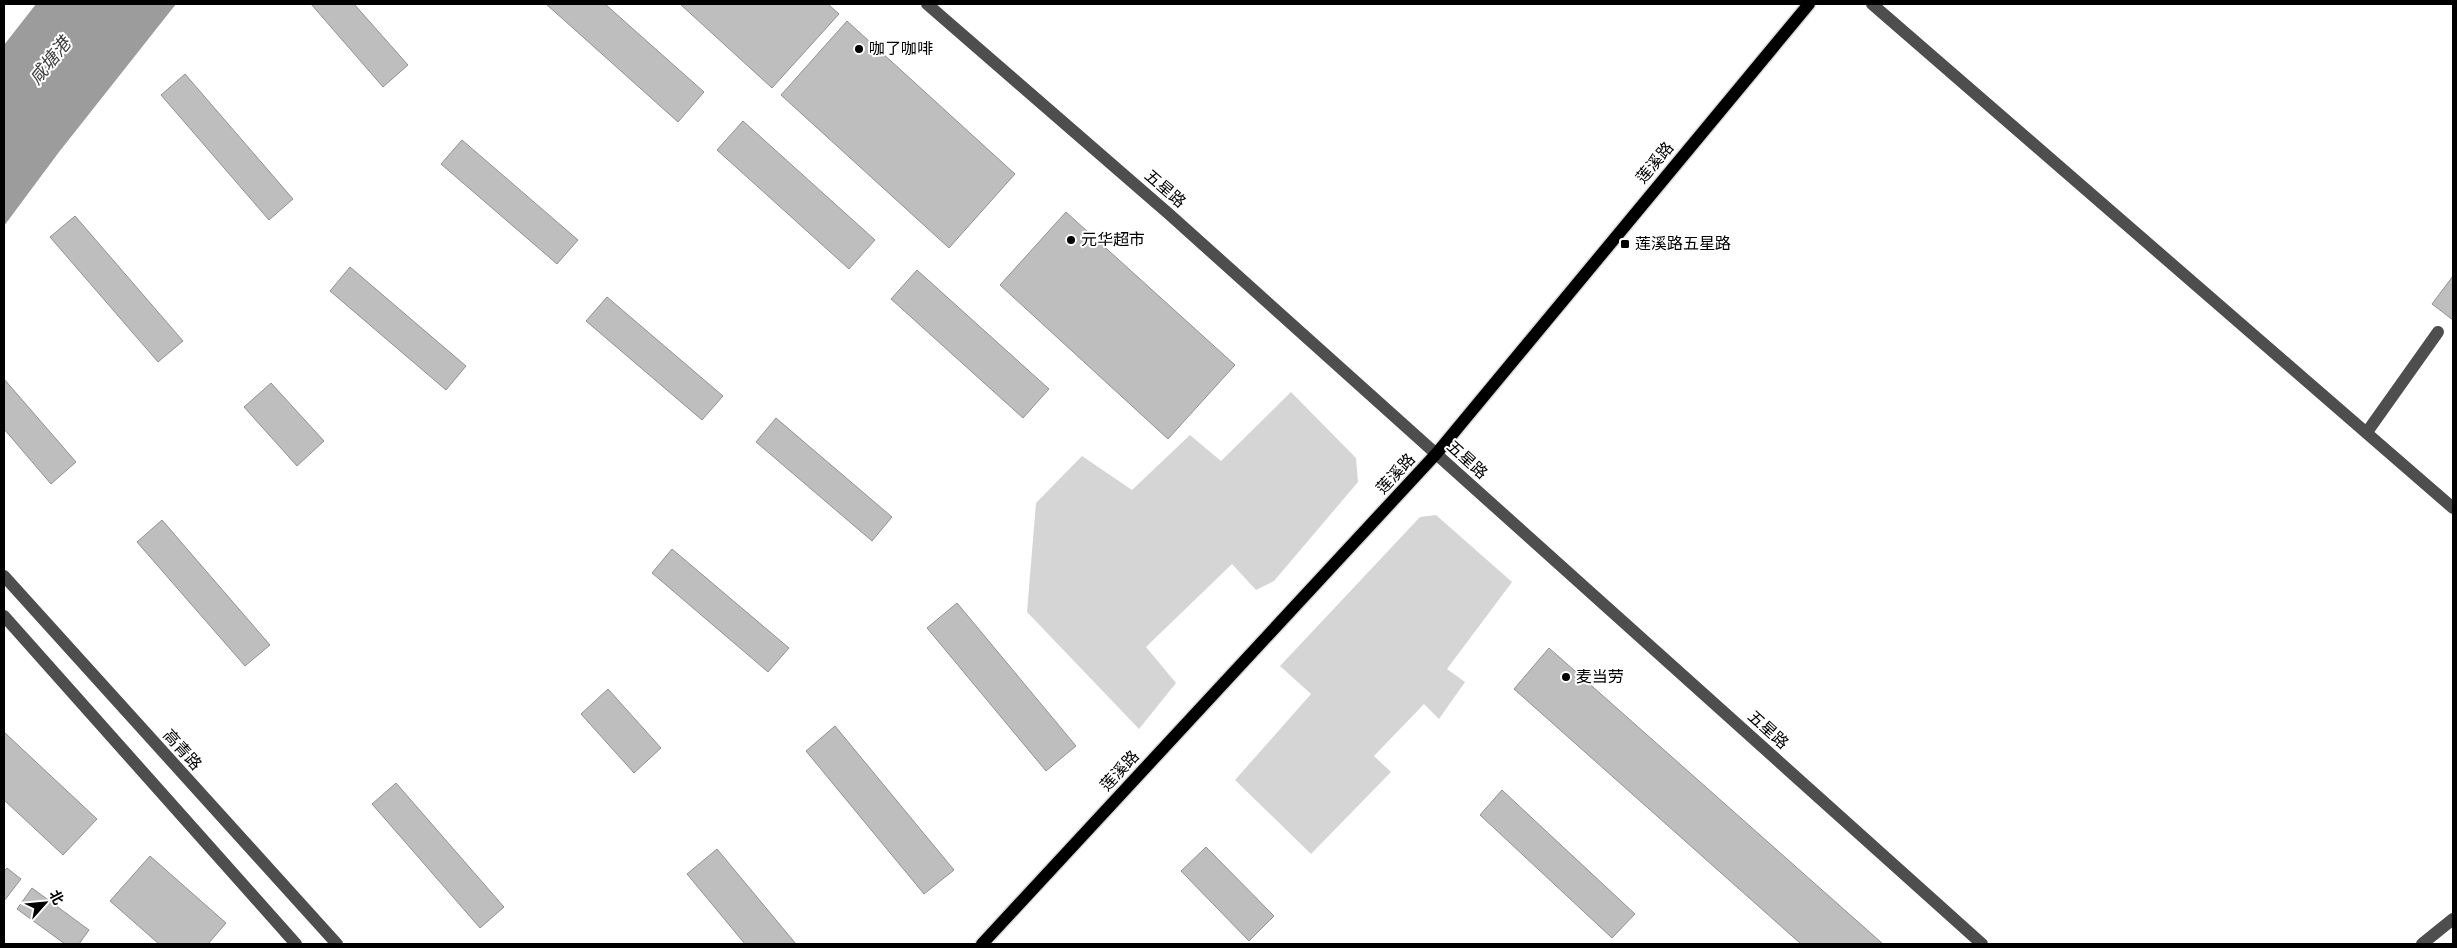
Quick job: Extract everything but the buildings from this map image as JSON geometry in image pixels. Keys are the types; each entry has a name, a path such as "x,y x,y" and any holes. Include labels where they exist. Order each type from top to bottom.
{"main road":[{"name":"莲溪路","path":"982,944 1436,454 1809,4"}],"street":[{"path":"1872,4 2453,508"},
{"name":"五星路","path":"931,5 1169,214 1982,944"},
{"path":"2367,432 2438,332"},
{"name":"高青路","path":"4,576 337,944"},
{"path":"4,616 296,944"},
{"path":"2422,944 2453,918"}],"shaded area":[{"path":"1291,392 1356,458 1358,482 1274,581 1256,590 1232,564 1146,647 1176,683 1139,729 1027,612 1036,503 1082,456 1132,490 1190,435 1221,461"},
{"path":"1436,515 1512,582 1447,669 1465,682 1439,719 1424,704 1374,756 1391,772 1311,854 1235,780 1311,694 1280,666 1420,517"}],"water":[{"name":"咸塘港","path":"36,4 176,4 59,152 4,226 4,45"}],"place":[{"name":"咖了咖啡","path":"859,49"},
{"name":"元华超市","path":"1071,240"},
{"name":"莲溪路五星路","path":"1625,244"},
{"name":"麦当劳","path":"1566,677"}]}
